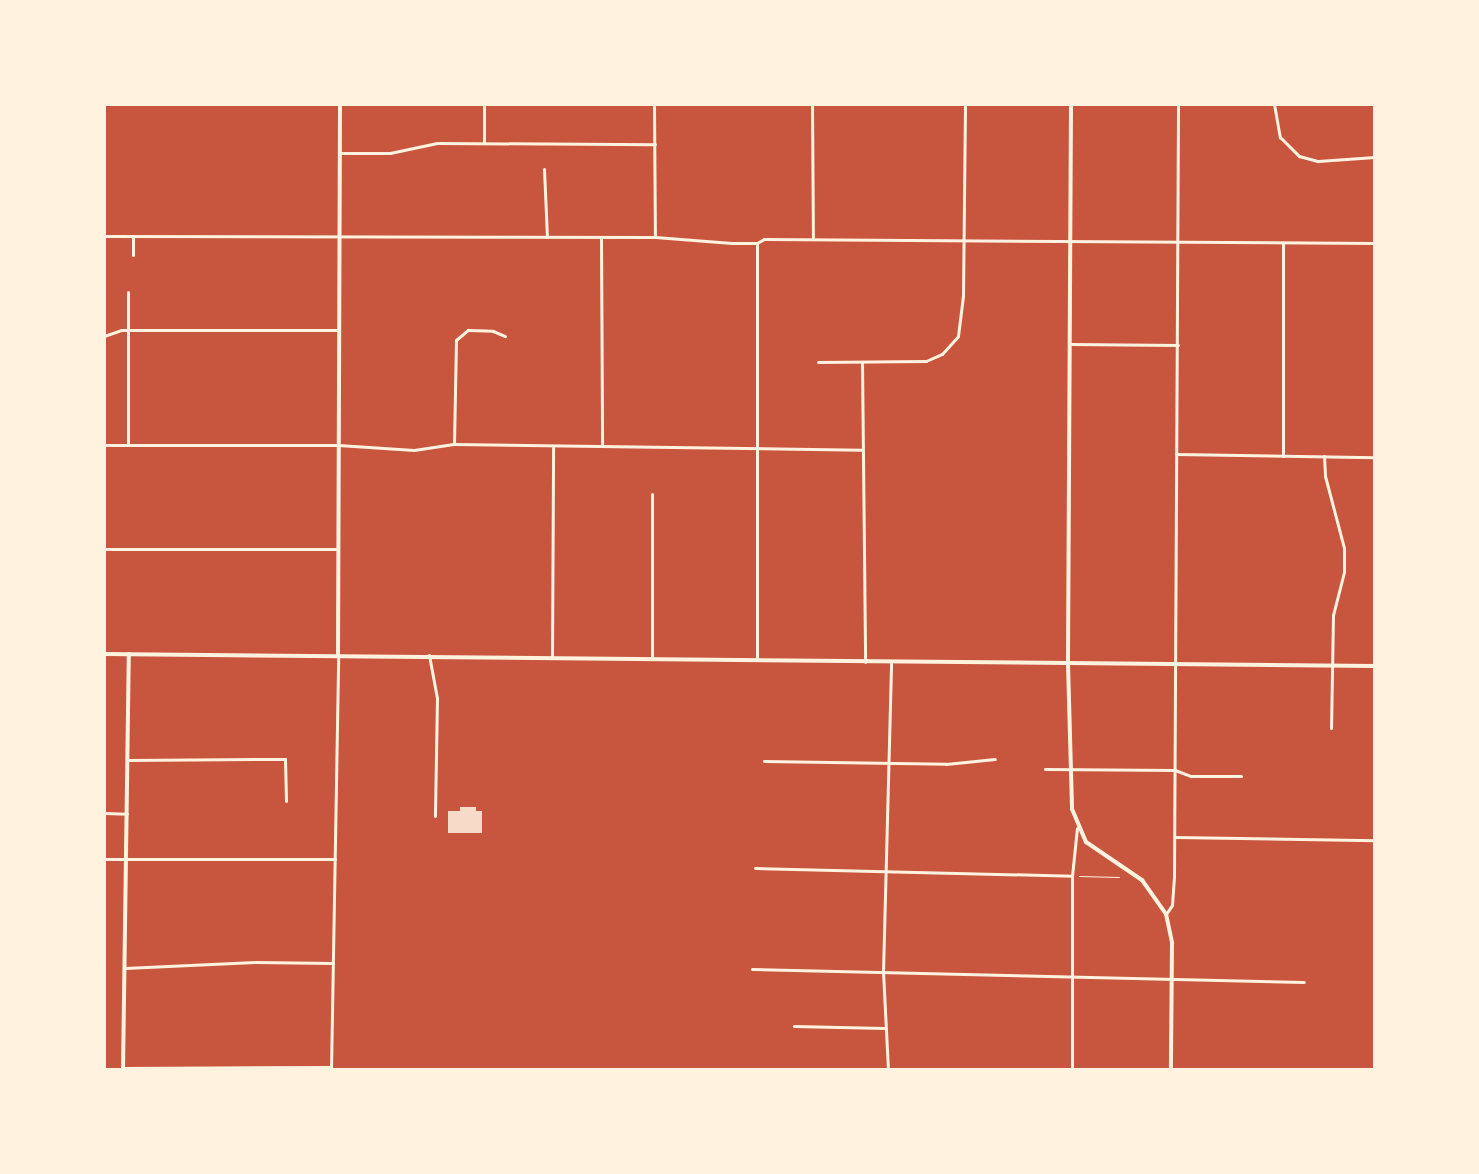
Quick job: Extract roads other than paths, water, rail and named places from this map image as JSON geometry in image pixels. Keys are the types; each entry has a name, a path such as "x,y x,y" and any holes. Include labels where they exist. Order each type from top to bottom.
{"main road":[{"path":"338,655 340,104"},
{"path":"1071,104 1068,664 1072,809 1077,828 1092,848 1142,880 1166,914 1171,931 1171,1070"},
{"path":"104,654 1375,666"},
{"path":"123,1069 129,654"}],"street":[{"path":"484,104 484,143"},
{"path":"654,104 655,237"},
{"path":"812,104 813,239"},
{"path":"818,362 926,361 942,354 954,342 962,319 965,104"},
{"path":"1166,914 1173,898 1175,770 1178,104"},
{"path":"1274,104 1280,137 1299,156 1318,161 1375,157"},
{"path":"340,153 390,153 437,143 655,144"},
{"path":"544,169 547,237"},
{"path":"104,236 655,237 757,243 764,239 1375,243"},
{"path":"133,236 133,255"},
{"path":"601,237 602,446"},
{"path":"757,243 757,660"},
{"path":"1283,243 1283,456"},
{"path":"128,292 128,445"},
{"path":"104,336 128,330 339,330"},
{"path":"454,444 455,347 458,335 468,330 487,330 505,336"},
{"path":"1071,344 1178,345"},
{"path":"862,362 865,662"},
{"path":"104,445 338,445 414,450 454,444 862,450"},
{"path":"552,657 553,446"},
{"path":"1176,454 1375,457"},
{"path":"1324,456 1325,479 1344,548 1344,572 1334,604 1330,666 1331,728"},
{"path":"652,494 652,659"},
{"path":"104,549 338,549"},
{"path":"123,1069 331,1068 338,655"},
{"path":"429,655 437,698 435,816"},
{"path":"888,1070 883,972 891,662"},
{"path":"127,760 285,759 286,801"},
{"path":"764,761 946,764 995,759"},
{"path":"1045,769 1175,770 1191,776 1241,776"},
{"path":"104,813 127,814"},
{"path":"1072,1070 1072,876 1077,828"},
{"path":"1174,837 1375,840"},
{"path":"104,859 335,859"},
{"path":"755,868 1072,876"},
{"path":"124,968 255,962 333,963"},
{"path":"752,969 1304,982"},
{"path":"794,1026 884,1028"}]}
